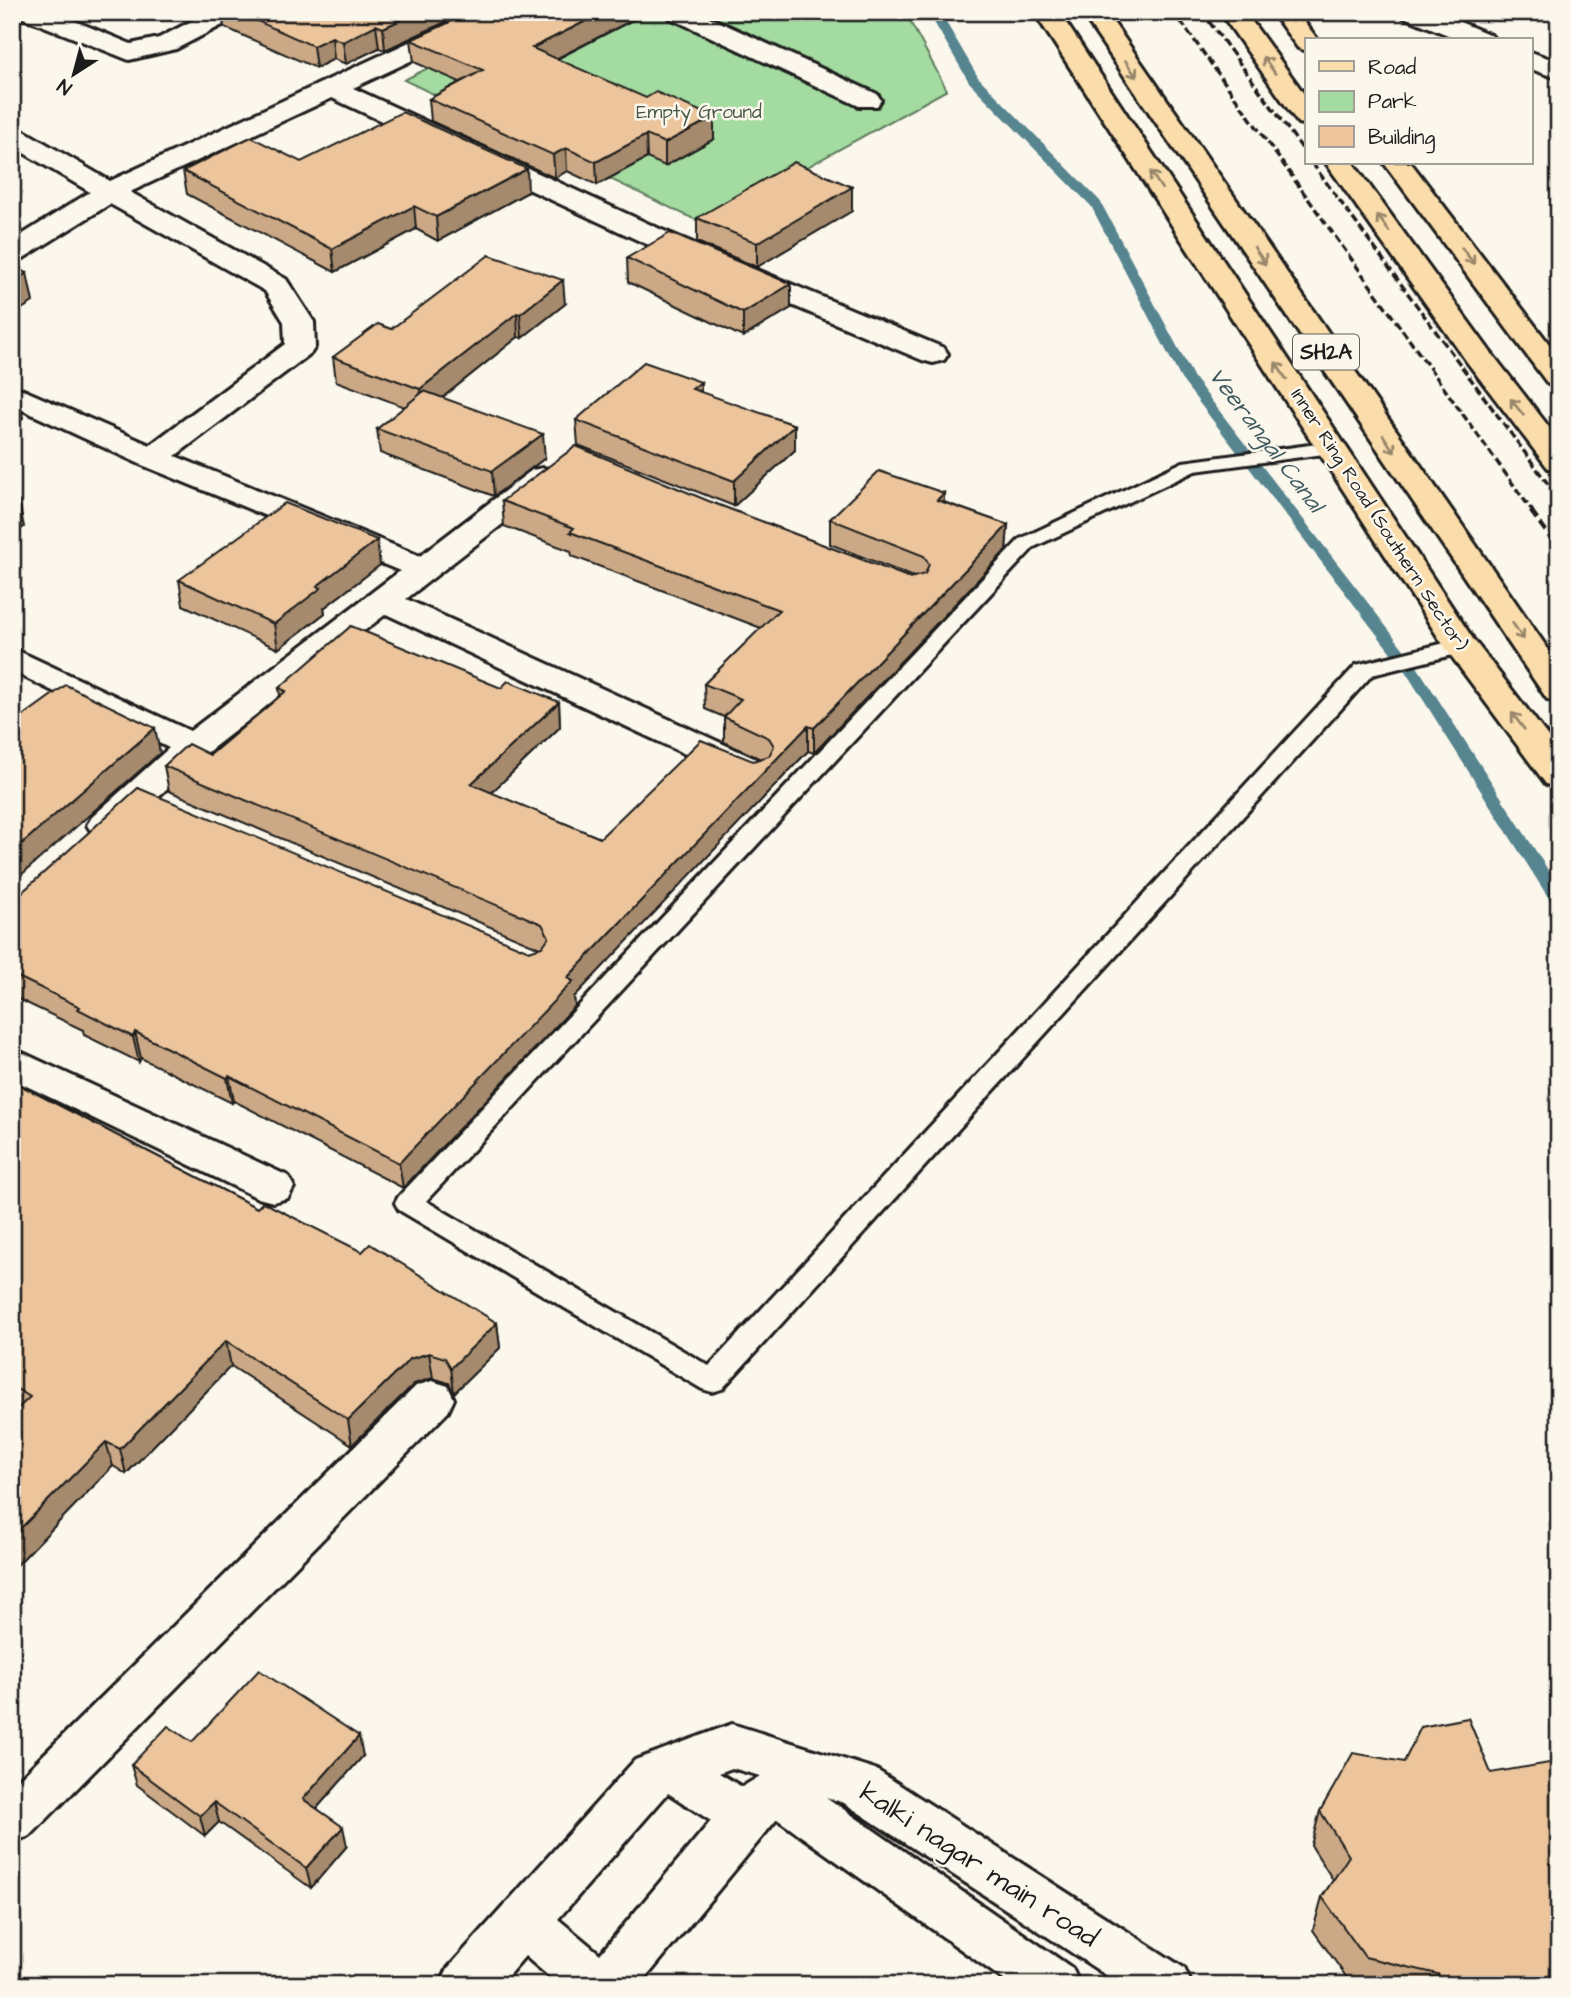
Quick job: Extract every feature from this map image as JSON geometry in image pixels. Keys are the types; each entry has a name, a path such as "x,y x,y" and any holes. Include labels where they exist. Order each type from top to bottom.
{"main road":[{"name":"Inner Ring Road (Southern Sector)","path":"1046,12 1461,646 1559,776"},
{"name":"SH2A","path":"1093,12 1559,691"},
{"path":"1232,12 1305,114"},
{"path":"1284,12 1305,40"},
{"path":"1340,164 1478,356 1559,461"},
{"path":"1398,164 1550,352 1559,378"}],"street":[{"path":"30,12 129,52 167,44 229,12"},
{"path":"12,253 109,192 495,12"},
{"path":"677,12 868,100"},
{"path":"1413,12 1477,38"},
{"path":"1532,60 1559,71"},
{"path":"332,88 652,236 933,354"},
{"path":"12,135 276,285 299,322 300,347 153,458"},
{"path":"12,394 153,458 422,568"},
{"path":"80,847 193,746 573,455"},
{"path":"382,600 754,772"},
{"path":"12,659 193,746"},
{"path":"139,795 177,811"},
{"path":"12,1062 273,1187"},
{"path":"12,1820 432,1399"},
{"name":"kalki nagar main road","path":"466,1985 652,1776 732,1745 858,1786 1166,1985"},
{"path":"671,1769 746,1816"},
{"path":"607,1985 746,1816 767,1796 783,1795 1054,1985"},
{"path":"937,1903 972,1860"},
{"path":"994,1943 1030,1897"},
{"path":"523,1922 598,1985"}],"lane":[{"path":"1332,449 1190,466 1027,543 408,1203 712,1381 1364,670 1461,646"}],"green space":[{"name":"Empty Ground","path":"540,12 905,12 947,90 704,224 404,80"}],"building":[{"path":"237,12 418,12 383,28 376,25 343,42 332,37 313,46"},
{"path":"472,12 604,12 532,48 646,98 656,92 714,117 665,143 646,135 596,162 566,148 553,155 429,99 483,70 411,40"},
{"path":"402,112 527,169 436,217 414,206 332,249 183,171 251,137 301,162"},
{"path":"794,162 852,187 757,243 697,218"},
{"path":"670,233 791,284 743,313 627,258"},
{"path":"489,255 563,280 420,389 333,357 378,324 391,329"},
{"path":"12,267 27,273 12,282"},
{"path":"644,362 701,382 692,389 795,425 734,481 576,420"},
{"path":"424,391 543,434 492,471 377,429"},
{"path":"576,446 711,502 910,578 925,574 929,564 924,556 830,519 879,471 944,493 937,500 1008,525 814,728 808,726 567,978 573,981 399,1163 229,1076 227,1078 135,1032 133,1037 78,1009 80,1007 12,974 12,896 20,894 138,788 529,951 542,947 549,937 542,924 164,766 188,744 210,755 286,691 279,688 351,626 501,688 508,681 559,702 471,784 600,838 701,740 753,761 769,756 774,746 769,738 724,717 741,699 704,684 779,610 570,532 574,528 502,501"},
{"path":"285,503 377,540 317,586 321,588 274,624 179,580"},
{"path":"66,685 155,728 12,852 12,724"},
{"path":"12,1081 257,1208 263,1202 362,1252 370,1244 497,1323 451,1368 445,1358 429,1353 410,1359 348,1420 226,1341 120,1449 106,1442 12,1537 12,1414 30,1397 12,1386"},
{"path":"259,1670 359,1736 303,1799 343,1827 306,1868 214,1802 200,1816 131,1765 168,1726 192,1742"},
{"path":"1468,1718 1491,1773 1549,1763 1559,1770 1559,1985 1443,1985 1438,1974 1365,1957 1322,1897 1349,1856 1320,1811 1353,1753 1404,1762 1421,1727"}],"waterway":[{"name":"Veerangal Canal","path":"934,12 973,79 1096,204 1188,379 1411,668 1559,901"}],"railway":[{"path":"1174,12 1533,512"},
{"path":"1202,12 1305,152"},
{"path":"1313,164 1559,499"},
{"path":"1531,511 1559,549"}]}
